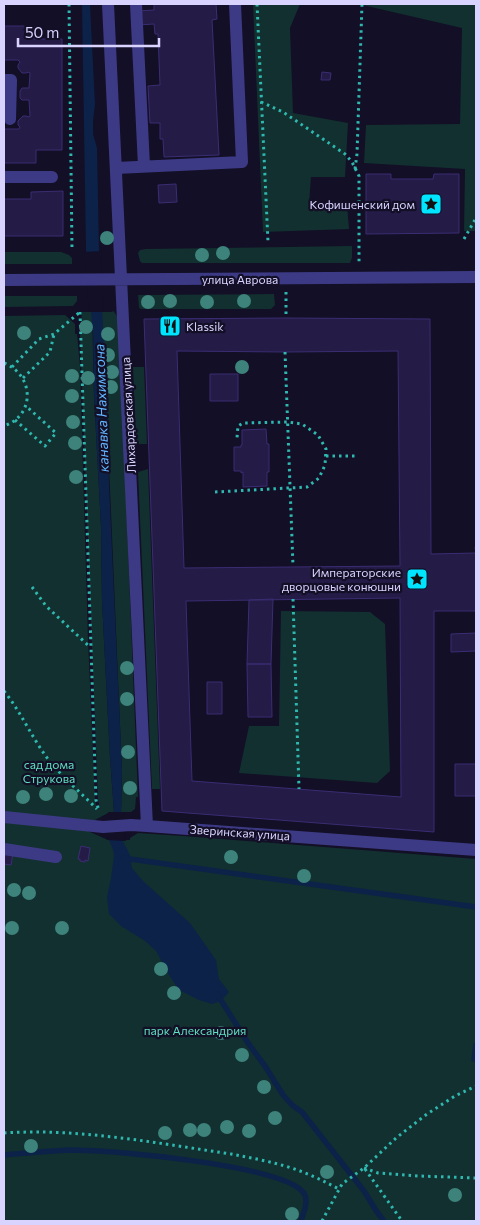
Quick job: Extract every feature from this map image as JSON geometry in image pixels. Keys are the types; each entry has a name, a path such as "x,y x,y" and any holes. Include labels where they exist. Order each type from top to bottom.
{"street":[{"name":"Лихардовская улица","path":"108,4 116,168 116,280 147,826"},
{"path":"136,4 144,166"},
{"path":"116,168 242,162 235,4"},
{"path":"4,80 10,80 10,119"},
{"path":"4,177 52,176"},
{"name":"улица Аврова","path":"4,280 476,277"},
{"name":"Зверинская улица","path":"4,816 105,826 147,826 476,850"},
{"path":"4,849 56,857"}],"path":[{"path":"69,4 72,249"},
{"path":"256,4 268,242"},
{"path":"355,169 362,4"},
{"path":"262,102 283,112 346,154 359,176 360,278"},
{"path":"464,239 476,218"},
{"path":"286,279 286,318"},
{"path":"12,367 39,339 54,334 80,312 96,800 98,810"},
{"path":"23,378 50,352 54,334"},
{"path":"285,352 293,566"},
{"path":"4,363 12,367 23,378 28,396 26,406 21,414 4,426"},
{"path":"15,420 46,446 56,434 26,406"},
{"path":"215,492 307,488 319,478 325,465 326,450 318,435 302,424 288,422 243,423 238,426 237,438"},
{"path":"326,456 356,456"},
{"path":"32,586 46,606 91,647"},
{"path":"294,599 299,789"},
{"path":"4,691 48,759 64,778 98,810 105,826"},
{"path":"322,1221 342,1184 364,1168 396,1138 427,1114 455,1096 476,1086"},
{"path":"4,1133 44,1131 81,1134 254,1158 294,1169 339,1189"},
{"path":"364,1168 378,1173 476,1178"},
{"path":"364,1168 402,1221"}],"green space":[{"path":"253,4 300,4 290,28 293,113 348,123 345,177 311,177 309,204 347,205 349,229 263,232"},
{"path":"358,4 476,4 476,231 464,231 465,169 364,163 366,125 460,124 462,28"},
{"path":"352,246 350,263 142,263 138,253 140,250 146,249"},
{"path":"4,252 61,252 72,258 72,264 4,264"},
{"path":"274,294 275,305 271,309 141,309 139,308 138,295"},
{"path":"4,296 77,296 77,301 73,306 4,307"},
{"path":"113,311 119,325 138,797 136,797 135,809 131,812 121,812 122,770 101,312"},
{"name":"сад дома Струкова","path":"82,312 92,312 101,526 102,601 114,812 108,812 95,820 87,821 4,812 4,316 65,315 75,324 75,334 77,334 80,366 95,800 96,805 100,809 98,800 80,334"},
{"path":"133,367 144,367 147,444 136,444"},
{"path":"148,469 160,789 152,789 138,472"},
{"path":"281,611 370,612 385,624 390,771 377,783 239,773 249,726 279,726"},
{"name":"парк Александрия","path":"4,821 88,831 108,840 130,840 130,838 138,833 476,859 476,1221 4,1221"}],"water":[{"name":"канавка Нахимсона","path":"82,4 90,4 95,104 93,134 97,148 99,250 108,423 122,770 121,812 123,841 130,855 132,868 143,881 190,923 216,960 219,979 229,992 218,1002 212,1004 179,990 156,951 145,941 121,926 109,914 107,897 114,856 109,840 114,812 102,601 101,526 94,395 93,334 86,250"}],"pier":[{"path":"101,251 104,312 89,312 84,252"},
{"path":"111,812 123,812 126,841 107,840"}],"building":[{"path":"154,4 216,4 217,19 212,20 219,155 164,157 163,139 160,139 160,123 150,123 148,86 160,85 158,34 155,34 154,24 138,25 138,11 154,10"},
{"path":"4,26 34,26 34,39 62,39 62,150 36,150 36,163 4,163 4,129 19,129 18,121 23,116 30,116 29,100 22,100 20,98 20,91 22,88 29,88 30,73 22,73 18,68 20,62 18,60 4,60"},
{"path":"322,72 331,73 330,80 321,80"},
{"path":"366,174 391,174 391,179 433,179 434,174 459,174 459,233 366,234"},
{"path":"176,184 177,202 159,203 158,185"},
{"path":"63,191 63,236 4,236 4,199 31,199 31,192"},
{"path":"144,319 430,319 431,554 476,553 476,611 434,611 434,832 162,811","holes":["177,351 398,351 400,566 184,568","400,598 401,797 192,781 186,601"]},
{"path":"210,374 238,374 238,401 210,401"},
{"path":"266,429 267,444 269,444 267,486 243,487 243,472 234,471 234,447 241,447 242,445 242,430"},
{"path":"273,599 271,664 247,664 249,600"},
{"path":"476,633 476,651 451,652 451,634"},
{"path":"247,664 271,664 272,717 248,717"},
{"path":"207,682 222,682 222,714 207,714"},
{"path":"455,764 476,764 476,796 455,796"},
{"path":"81,846 90,848 88,861 80,861 78,859"},
{"path":"5,852 13,853 11,865 4,864"}],"waterway":[{"path":"123,858 476,907"},
{"path":"217,994 283,1095 302,1112 364,1191 384,1221"},
{"path":"474,1059 476,1045"},
{"path":"4,1155 72,1150 122,1153 194,1161 263,1174 288,1182 303,1192 306,1203 301,1221"}],"place":[{"name":"Кофишенский дом","path":"431,204"},
{"name":"Klassik","path":"170,326"},
{"name":"Императорские дворцовые конюшни","path":"417,579"}]}
